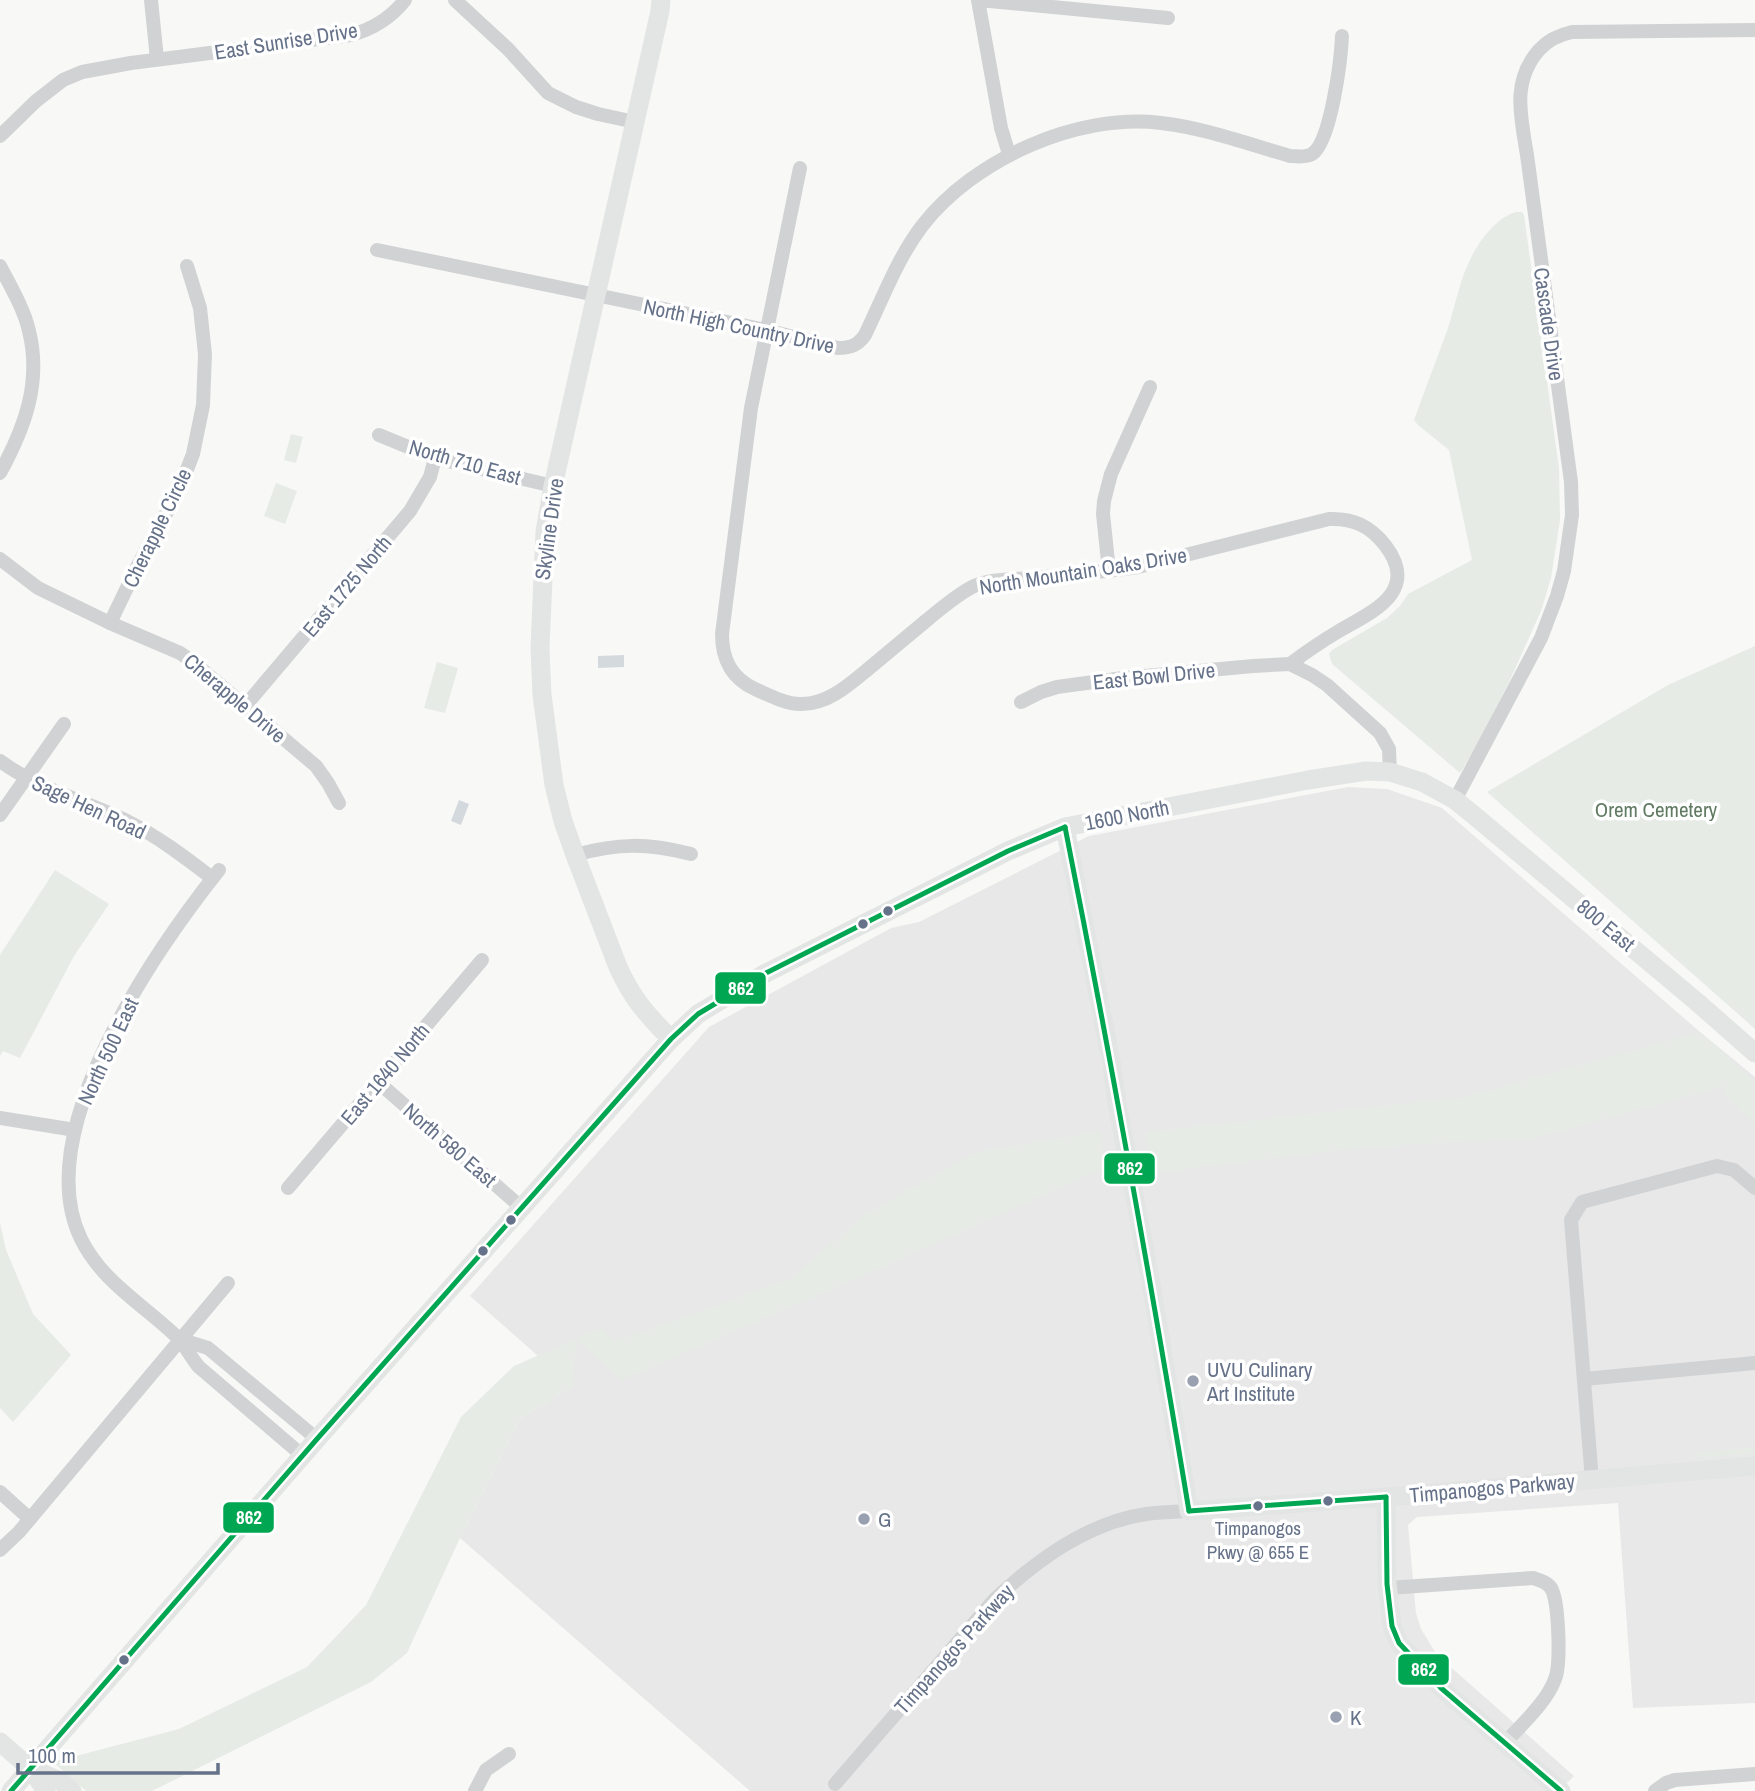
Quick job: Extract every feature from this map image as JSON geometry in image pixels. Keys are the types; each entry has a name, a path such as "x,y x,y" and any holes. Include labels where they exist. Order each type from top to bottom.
{"street":[{"path":"152,0 157,60"},
{"name":"East Sunrise Drive","path":"0,136 36,101 64,79 82,72 351,35 386,19 405,0"},
{"path":"455,0 508,49 548,93 576,107 635,122"},
{"name":"Skyline Drive","path":"660,0 660,11 553,486 542,565 540,648 542,695 554,785 563,821 628,989 638,1005 671,1039"},
{"path":"1009,154 1001,128 979,0 1168,18"},
{"name":"Cascade Drive","path":"1455,800 1541,638 1564,571 1572,515 1571,482 1520,110 1523,75 1528,64 1545,44 1552,38 1572,32 1755,30"},
{"name":"North High Country Drive","path":"377,250 766,330 838,348 854,346 865,335 894,270 922,227 945,201 980,172 1009,154 1084,126 1133,122 1186,127 1290,156 1306,157 1314,153 1326,131 1341,62 1342,36"},
{"name":"North Mountain Oaks Drive","path":"800,168 751,408 722,634 722,648 731,671 746,685 778,699 797,704 825,700 847,686 954,598 975,586 1011,579 1110,571 1151,564 1329,519 1352,520 1377,535 1391,553 1397,568 1396,587 1389,599 1378,608 1290,664"},
{"path":"0,266 30,332 33,368 31,400 26,420 0,473"},
{"name":"Cherapple Circle","path":"110,623 178,490 193,454 203,405 205,354 200,308 187,266"},
{"path":"1110,571 1103,514 1107,488 1150,387"},
{"name":"North 710 East","path":"379,435 435,457 553,486"},
{"name":"East 1725 North","path":"245,706 410,511 430,477 435,457"},
{"name":"Cherapple Drive","path":"0,559 38,588 180,653 316,766 339,803"},
{"path":"1290,664 1327,685 1380,733 1389,749 1390,772"},
{"name":"East Bowl Drive","path":"1021,702 1057,687 1124,678 1290,664"},
{"path":"0,815 64,724"},
{"name":"Sage Hen Road","path":"0,761 26,778 129,822 216,874"},
{"name":"1600 North","path":"11,1791 317,1439 671,1039 698,1014 766,973 1008,851 1065,827 1366,771 1390,772 1422,782 1455,800"},
{"name":"800 East","path":"1455,800 1755,1053"},
{"path":"1065,827 1111,1061 1189,1511"},
{"path":"575,855 625,845 663,847 691,854"},
{"name":"North 500 East","path":"216,874 151,964 98,1063 85,1094 75,1130 67,1184 70,1212 81,1240 107,1277 179,1339 199,1367 303,1456"},
{"name":"East 1640 North","path":"288,1188 482,960"},
{"name":"North 580 East","path":"378,1082 522,1208"},
{"path":"0,1118 75,1130"},
{"path":"1592,1480 1571,1220 1582,1202 1717,1166 1734,1170 1755,1188"},
{"path":"0,1550 30,1519 228,1283"},
{"name":"North 500 East","path":"179,1339 208,1348 317,1439"},
{"path":"1584,1379 1755,1363"},
{"name":"Timpanogos Parkway","path":"835,1784 993,1600 1064,1545 1098,1527 1146,1514 1755,1466"},
{"path":"0,1492 30,1519"},
{"path":"1386,1497 1388,1588 1392,1626 1399,1643 1441,1689 1561,1791"},
{"path":"1388,1588 1533,1578 1547,1583 1555,1601 1559,1649 1555,1680 1542,1700 1505,1743"},
{"path":"0,1742 31,1769 46,1791"},
{"path":"475,1791 486,1770 509,1755"},
{"path":"31,1769 62,1782 72,1791"},
{"path":"1655,1791 1675,1780 1754,1778"}],"shaded area":[{"path":"624,655 624,667 598,668 598,656"},
{"path":"1348,787 1387,789 1442,808 1755,1077 1755,1703 1633,1708 1618,1503 1417,1517 1408,1525 1416,1613 1421,1629 1437,1655 1574,1776 1559,1791 750,1791 460,1538 519,1420 572,1386 470,1296 709,1027 891,928 919,922 1089,836"},
{"path":"459,800 469,804 461,825 451,821"}],"green space":[{"path":"1522,212 1524,215 1559,468 1560,520 1551,578 1541,611 1510,680 1460,773 1332,664 1329,654 1387,618 1408,594 1472,560 1449,450 1414,420 1469,261 1492,228 1509,214"},
{"path":"291,434 303,437 296,463 284,460"},
{"path":"276,483 297,491 285,524 264,516"},
{"name":"Orem Cemetery","path":"1755,646 1755,1029 1487,792 1668,685"},
{"path":"437,662 458,668 445,713 424,708"},
{"path":"55,870 109,904 74,956 20,1058 3,1051 0,1056 0,955"},
{"path":"1700,1032 1755,1082 1755,1124 1726,1097 1725,1086 1535,1138 1368,1147 1152,1173 1146,1132 1464,1097"},
{"path":"1100,1131 1106,1167 622,1380 577,1340 572,1386 519,1420 407,1653 371,1682 152,1791 86,1791 53,1762 179,1729 307,1667 366,1605 461,1417 514,1366 601,1328 613,1341 791,1278 865,1215 974,1153"},
{"path":"0,1223 6,1250 33,1314 71,1355 13,1422 0,1408"},
{"path":"1755,1447 1755,1454 1701,1457 1691,1453"}],"transit line":[{"name":"862","path":"1065,827 1130,1168 1189,1511"},
{"name":"862","path":"11,1791 317,1439 671,1039 698,1014 766,973 1008,851 1065,827"},
{"name":"862","path":"1386,1497 1387,1584 1392,1626 1399,1643 1441,1688 1561,1791"},
{"name":"862","path":"1189,1511 1386,1497"}],"place":[{"name":"UVU Culinary Art Institute","path":"1193,1381"},
{"name":"Timpanogos Pkwy @ 655 E","path":"1258,1506"},
{"name":"G","path":"864,1519"},
{"name":"K","path":"1336,1717"}]}
